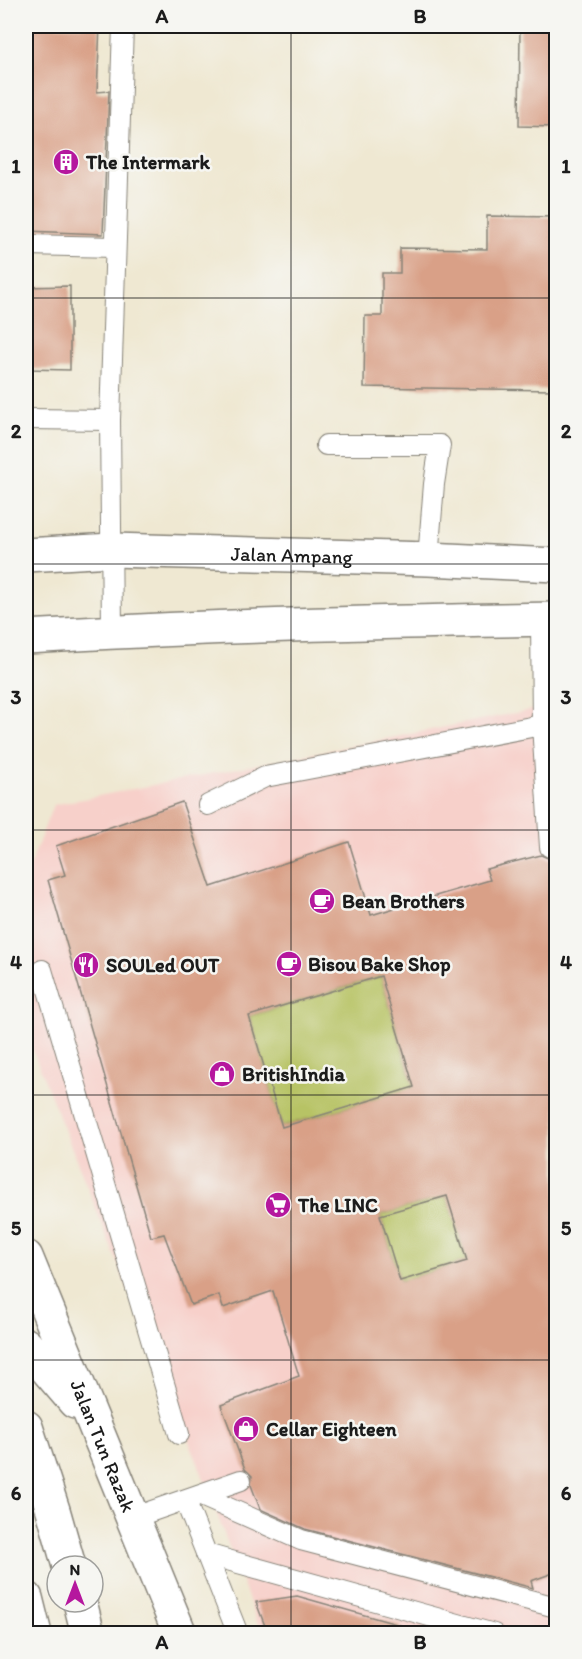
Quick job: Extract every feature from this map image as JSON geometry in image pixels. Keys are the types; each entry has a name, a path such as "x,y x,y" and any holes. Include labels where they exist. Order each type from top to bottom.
{"main road":[{"name":"Jalan Ampang","path":"26,555 112,550 556,565"},
{"path":"26,637 301,625 549,620"},
{"path":"26,657 35,651 100,632"},
{"name":"Jalan Tun Razak","path":"26,1257 180,1634"},
{"path":"26,1345 92,1422"},
{"path":"26,1427 54,1510 66,1554"},
{"path":"26,1598 35,1634"},
{"path":"83,1614 88,1634"}],"lane":[{"path":"100,632 112,550 110,420 123,26"},
{"path":"26,245 116,247"},
{"path":"26,420 110,420"},
{"path":"326,445 440,445 434,484 428,559"},
{"path":"549,620 542,725 550,847"},
{"path":"208,805 265,777 542,725"},
{"path":"42,970 179,1434"},
{"path":"132,1518 241,1480"},
{"path":"192,1497 206,1554 238,1634"},
{"path":"192,1497 301,1540 556,1608"},
{"path":"206,1554 494,1634"}],"shaded area":[{"name":"The LINC","path":"556,705 556,1633 261,1633 201,1471 26,1034 26,876 53,805"}],"green space":[{"path":"381,976 414,1087 282,1127 249,1016"},
{"path":"447,1196 467,1261 400,1281 380,1215"}],"building":[{"name":"The Intermark","path":"26,26 100,26 97,92 109,91 103,234 26,231"},
{"path":"520,26 556,26 556,127 519,126"},
{"path":"487,216 556,217 556,390 364,387 365,316 382,316 382,273 400,273 400,248 487,249"},
{"path":"70,286 70,370 26,369 26,287"},
{"name":"The LINC","path":"182,802 211,887 349,842 371,915 490,880 486,869 541,855 550,859 556,857 556,1572 531,1581 533,1588 305,1529 260,1509 251,1485 252,1476 245,1469 221,1405 299,1376 273,1291 223,1308 219,1295 191,1305 164,1234 151,1237 48,880 65,875 56,846","holes":["381,976 414,1087 282,1127 249,1016","447,1196 467,1261 400,1281 380,1215"]},
{"path":"297,1596 400,1625 399,1634 268,1634 256,1602"}],"place":[{"name":"The Intermark","path":"66,162"},
{"name":"Bean Brothers","path":"322,901"},
{"name":"Bisou Bake Shop","path":"289,964"},
{"name":"SOULed OUT","path":"86,965"},
{"name":"BritishIndia","path":"222,1074"},
{"name":"The LINC","path":"278,1205"},
{"name":"Cellar Eighteen","path":"246,1429"}]}
